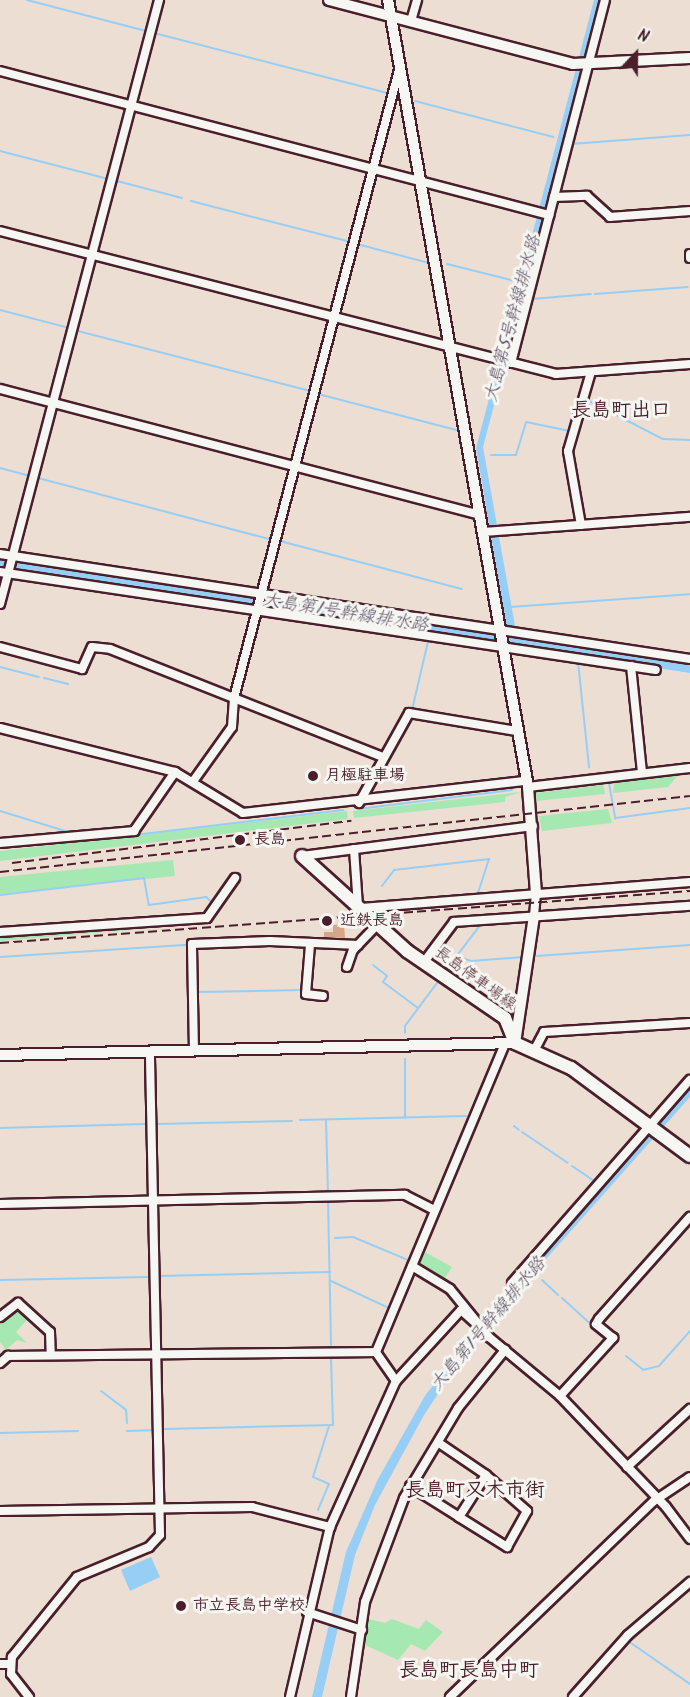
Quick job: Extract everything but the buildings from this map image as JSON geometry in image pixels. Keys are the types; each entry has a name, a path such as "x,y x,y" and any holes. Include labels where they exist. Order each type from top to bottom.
{"main road":[{"name":"長島停車場線","path":"302,856 377,925 424,962 505,1018 510,1043"},
{"path":"510,1043 535,1048 571,1068 690,1156"}],"street":[{"path":"0,604 159,0"},
{"path":"329,0 573,64 586,66 690,58"},
{"path":"376,1352 433,1209 510,1043 534,916 536,894 533,826 487,531 481,515 423,183 388,0"},
{"path":"411,21 417,0"},
{"path":"510,362 605,0"},
{"path":"194,780 232,728 234,698 401,62"},
{"path":"0,71 548,215"},
{"path":"554,197 587,196 610,217 690,211"},
{"path":"0,231 452,350 556,374 690,364"},
{"path":"581,525 568,451 591,372"},
{"path":"0,389 481,515"},
{"path":"487,531 690,517"},
{"path":"0,554 690,659"},
{"path":"0,572 656,670"},
{"path":"0,647 82,669 92,647 110,649 383,757"},
{"path":"631,666 642,772"},
{"path":"359,802 409,713 518,730"},
{"path":"0,728 175,772 194,780 243,813 690,768"},
{"path":"0,843 134,831 175,772"},
{"path":"302,856 533,826"},
{"path":"354,849 360,907 690,882"},
{"path":"0,932 207,918 235,878"},
{"path":"424,962 454,922 690,906"},
{"path":"347,967 358,945 377,925"},
{"path":"194,1051 192,944 270,941 310,945 358,945"},
{"path":"310,945 306,994 323,996"},
{"path":"535,1048 544,1032 690,1023"},
{"path":"0,1055 510,1043"},
{"path":"29,1697 11,1674 11,1664 76,1577 155,1543 160,1535 150,1052"},
{"path":"512,1283 690,1080"},
{"path":"0,1204 405,1194 433,1209"},
{"path":"560,1396 613,1338 596,1324 599,1319 690,1217"},
{"path":"412,1266 450,1289 482,1330"},
{"path":"0,1317 18,1303 50,1332 51,1355"},
{"path":"290,1697 308,1612 330,1527 396,1381 461,1310 560,1396 659,1499 690,1539"},
{"path":"351,1697 369,1586 410,1486 439,1443 458,1408 505,1350"},
{"path":"0,1363 8,1356 376,1352"},
{"path":"376,1352 396,1381"},
{"path":"627,1467 690,1408"},
{"path":"410,1486 507,1547 527,1511 486,1476 439,1443"},
{"path":"459,1517 486,1476"},
{"path":"450,1697 659,1499 690,1477"},
{"path":"0,1511 252,1507 330,1527"},
{"path":"574,1697 628,1635 690,1582"},
{"path":"308,1612 362,1630"},
{"path":"0,1664 11,1664"}],"green space":[{"path":"678,775 668,787 613,793 614,783"},
{"path":"603,785 605,794 536,801 536,793"},
{"path":"521,792 505,797 505,802 354,818 353,811"},
{"path":"608,809 612,823 542,831 539,816"},
{"path":"347,811 348,819 0,861 0,851"},
{"path":"173,860 175,876 0,894 0,877"},
{"path":"209,923 0,941 0,934"},
{"path":"425,1252 452,1267 445,1278 420,1264"},
{"path":"16,1309 28,1319 16,1332 27,1343 17,1340 6,1350 0,1342 0,1321"},
{"path":"368,1619 385,1623 392,1619 419,1629 426,1620 443,1632 425,1651 411,1644 398,1660 365,1645"}],"water":[{"path":"594,0 601,0 483,447 517,637 690,663 690,673 0,567 0,559 508,635 476,448"},
{"path":"690,1086 690,1097 474,1340 424,1415 375,1505 355,1555 322,1697 312,1697 346,1552 378,1479 426,1394"},
{"path":"151,1557 160,1577 130,1591 121,1570"}],"waterway":[{"path":"27,0 146,31"},
{"path":"154,33 387,93"},
{"path":"415,101 553,137"},
{"path":"571,144 690,135"},
{"path":"0,151 108,179"},
{"path":"117,181 182,198"},
{"path":"191,201 347,241"},
{"path":"357,244 429,263"},
{"name":"大島第5号幹線排水路","path":"447,264 515,281"},
{"path":"595,294 688,287"},
{"name":"大島第5号幹線排水路","path":"532,299 591,294"},
{"path":"0,310 69,328"},
{"path":"78,331 310,391"},
{"path":"318,394 456,430"},
{"path":"587,400 663,439 690,440"},
{"path":"491,455 516,455 526,422 570,431"},
{"path":"0,468 30,476"},
{"path":"38,478 269,539"},
{"path":"280,541 462,589"},
{"path":"510,607 690,594"},
{"path":"231,692 250,618"},
{"name":"大島第1号幹線排水路","path":"412,710 428,642"},
{"path":"578,662 589,767"},
{"path":"0,667 39,677"},
{"path":"156,672 176,680"},
{"path":"44,678 68,684"},
{"path":"181,682 229,701"},
{"path":"549,790 677,774"},
{"path":"609,783 615,818 690,808"},
{"path":"358,809 512,790"},
{"path":"134,835 344,810"},
{"path":"0,811 72,833"},
{"path":"0,848 123,836"},
{"path":"382,886 394,870 489,859 478,893"},
{"path":"0,895 144,878 149,905 206,897 214,904"},
{"path":"446,970 481,924"},
{"path":"0,957 188,945"},
{"path":"537,956 690,945"},
{"path":"457,956 471,961 523,957"},
{"path":"373,965 387,976 383,982 418,1008"},
{"path":"405,1033 405,1026 440,979"},
{"path":"198,992 301,990"},
{"path":"405,1059 405,1118"},
{"path":"300,1120 466,1116"},
{"path":"157,1124 292,1121"},
{"path":"326,1121 328,1193"},
{"path":"0,1128 145,1124"},
{"path":"514,1126 519,1130"},
{"path":"522,1132 568,1163"},
{"path":"572,1166 593,1180"},
{"path":"328,1200 331,1345"},
{"path":"335,1238 353,1237 408,1260"},
{"path":"159,1276 330,1272"},
{"path":"0,1280 148,1277"},
{"name":"大島第1号幹線排水路","path":"542,1280 558,1295"},
{"path":"331,1281 391,1309"},
{"path":"562,1298 593,1326"},
{"path":"626,1356 643,1370 659,1366 690,1331"},
{"path":"165,1429 333,1425 331,1356"},
{"path":"101,1391 126,1410 127,1423"},
{"path":"318,1510 329,1484 313,1477 329,1426"},
{"path":"127,1431 151,1430"},
{"path":"0,1433 78,1431"},
{"path":"631,1643 690,1684"}],"railway":[{"path":"0,872 690,796"},
{"path":"12,863 351,821"},
{"path":"0,943 690,891"}],"place":[{"name":"月極駐車場","path":"313,776"},
{"name":"長島","path":"240,840"},
{"name":"近鉄長島","path":"327,921"},
{"name":"市立長島中学校","path":"181,1606"}],"district":[{"name":"長島町出口","path":"621,411"},
{"name":"長島町又木市街","path":"475,1491"},
{"name":"長島町長島中町","path":"469,1671"}]}
